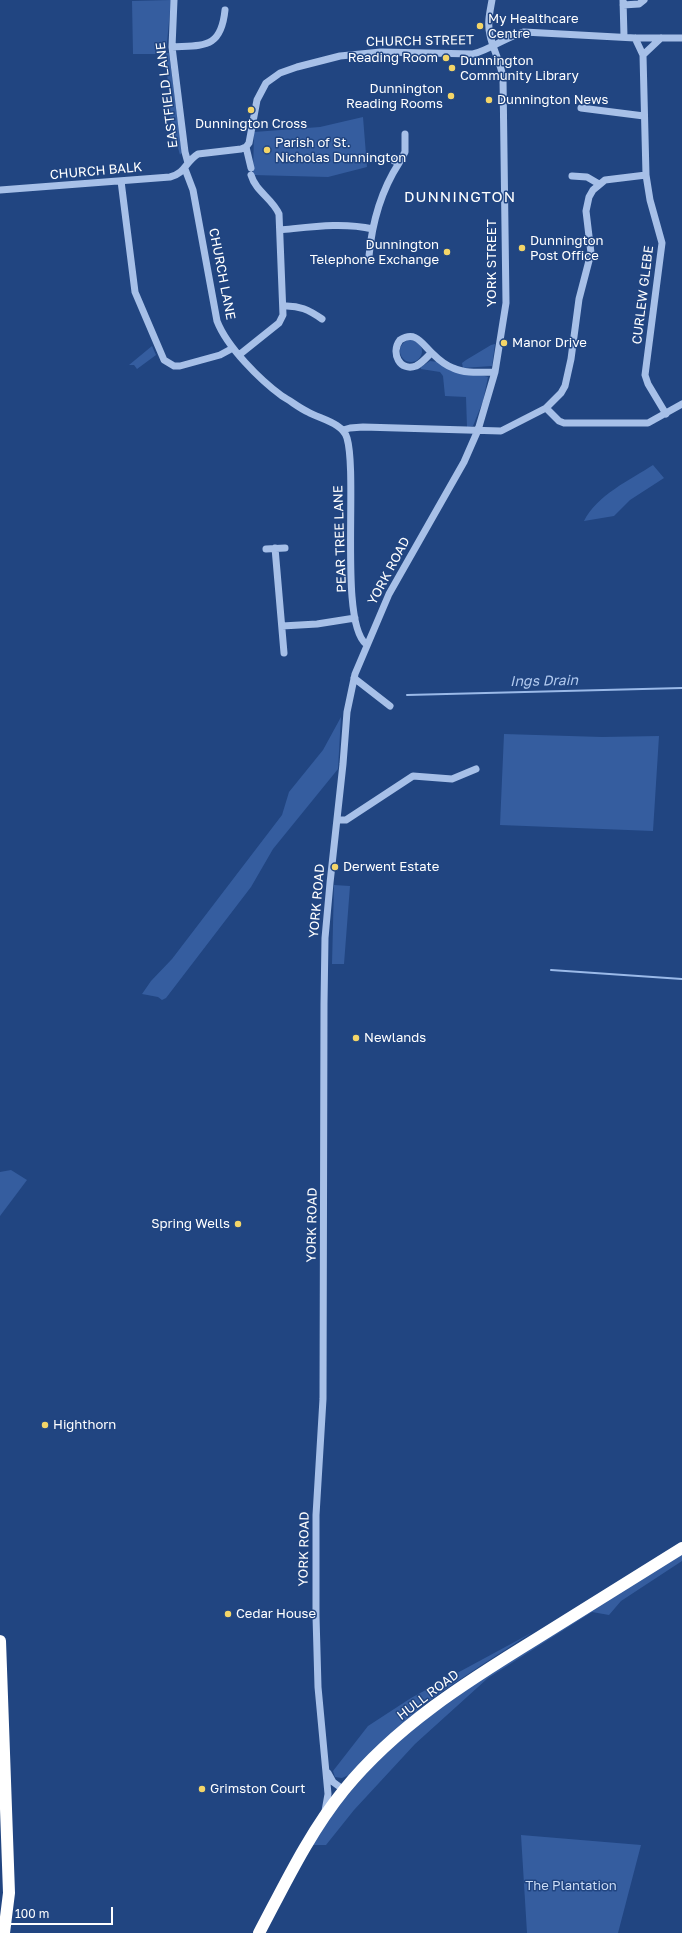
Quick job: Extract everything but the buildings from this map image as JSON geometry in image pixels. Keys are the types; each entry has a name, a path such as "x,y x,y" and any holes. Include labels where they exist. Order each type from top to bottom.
{"highway":[{"name":"HULL ROAD","path":"259,1933 294,1867 323,1818 344,1790 374,1757 438,1702 682,1548"},
{"path":"0,1641 4,1866 10,1893 4,1933"}],"street":[{"name":"EASTFIELD LANE","path":"174,0 172,47 187,166"},
{"name":"YORK STREET","path":"478,430 495,372 506,303 503,78 502,66 494,46 488,24 492,0"},
{"path":"624,36 623,3 639,4 644,0"},
{"path":"172,47 204,45 211,42 221,31 225,10"},
{"name":"CHURCH STREET","path":"246,147 249,143 255,108 261,91 266,83 280,73 321,60 353,54 399,52 474,54 484,51 504,39 524,32 624,36 635,38 682,38"},
{"path":"635,38 643,55 661,38"},
{"name":"CURLEW GLEBE","path":"643,55 646,175 650,200 662,243 646,380 666,414"},
{"path":"581,108 644,116"},
{"path":"369,256 373,228 385,190 396,162 406,152 405,134"},
{"path":"187,166 198,154 241,149 246,147 251,172 257,188 276,207 279,214 283,306 282,320 239,355"},
{"name":"CHURCH BALK","path":"0,190 170,177 177,175 187,166"},
{"name":"CHURCH LANE","path":"187,166 193,190 217,321 225,338 239,355 280,394 306,412 343,430"},
{"path":"343,430 363,427 501,431 546,408 561,393 567,377 581,290 591,253 587,204 593,190 599,184 613,178 646,175"},
{"path":"572,176 587,176 599,184"},
{"path":"121,181 135,292 164,360 174,366 180,366 220,355 233,348"},
{"path":"280,230 340,225 373,228"},
{"path":"283,306 299,307 308,310 322,319"},
{"path":"431,353 416,366 411,366 400,361 395,350 400,340 411,336 423,343 431,353 457,370 495,372"},
{"path":"546,408 559,421 564,423 639,425 648,424 682,404"},
{"name":"PEAR TREE LANE","path":"343,430 347,437 350,458 350,549 355,618 360,638 366,644"},
{"name":"YORK ROAD","path":"327,1771 316,1654 316,1523 323,1399 325,938 349,697 366,644 389,594 464,462 478,430"},
{"path":"276,548 284,653"},
{"path":"266,549 286,548"},
{"path":"282,626 317,624 355,618"},
{"path":"354,678 390,706"},
{"path":"337,820 346,820 413,776 452,779 476,770"},
{"path":"327,1771 333,1782 344,1790"},
{"path":"323,1818 328,1794 327,1771"}],"green space":[{"path":"171,0 166,53 169,53 182,152 180,155 170,118 166,54 133,54 132,1"},
{"path":"363,117 367,167 328,177 253,175 254,132 320,127"},
{"path":"411,340 419,343 422,351 419,359 411,362 403,359 400,351 403,343"},
{"path":"495,344 492,366 463,368 462,363 466,360"},
{"path":"152,346 156,355 137,369 134,365 129,365"},
{"path":"430,361 488,377 483,401 473,426 467,427 466,397 445,396 443,376 440,372 421,369 421,367"},
{"path":"653,465 664,478 630,500 614,516 584,521 597,503 605,496 624,482"},
{"path":"341,717 338,769 273,849 251,887 166,998 162,1000 158,997 142,994 151,981 172,959 282,815 289,792 323,750"},
{"path":"504,734 602,737 659,736 653,831 500,825"},
{"path":"334,885 350,886 344,964 332,964"},
{"path":"11,1170 27,1180 0,1216 0,1172"},
{"path":"682,1551 682,1561 621,1601 609,1615 592,1612 488,1678 415,1744 354,1810 326,1845 311,1845 335,1810 394,1743 438,1707"},
{"path":"533,1632 428,1702 398,1728 349,1775 342,1778 335,1777 333,1771 368,1726 411,1698"},
{"name":"The Plantation","path":"521,1835 641,1845 618,1933 527,1933"}],"waterway":[{"name":"Ings Drain","path":"407,695 682,688"},
{"path":"551,970 682,979"}],"place":[{"name":"My Healthcare Centre","path":"480,26"},
{"name":"Reading Room","path":"446,58"},
{"name":"Dunnington Community Library","path":"452,68"},
{"name":"Dunnington Reading Rooms","path":"451,96"},
{"name":"Dunnington News","path":"489,100"},
{"name":"Dunnington Cross","path":"251,110"},
{"name":"Parish of St. Nicholas Dunnington","path":"267,150"},
{"name":"Dunnington Post Office","path":"522,248"},
{"name":"Dunnington Telephone Exchange","path":"447,252"},
{"name":"Manor Drive","path":"504,343"},
{"name":"Derwent Estate","path":"335,867"},
{"name":"Newlands","path":"356,1038"},
{"name":"Spring Wells","path":"238,1224"},
{"name":"Highthorn","path":"45,1425"},
{"name":"Cedar House","path":"228,1614"},
{"name":"Grimston Court","path":"202,1789"}],"district":[{"name":"DUNNINGTON","path":"460,197"}]}
